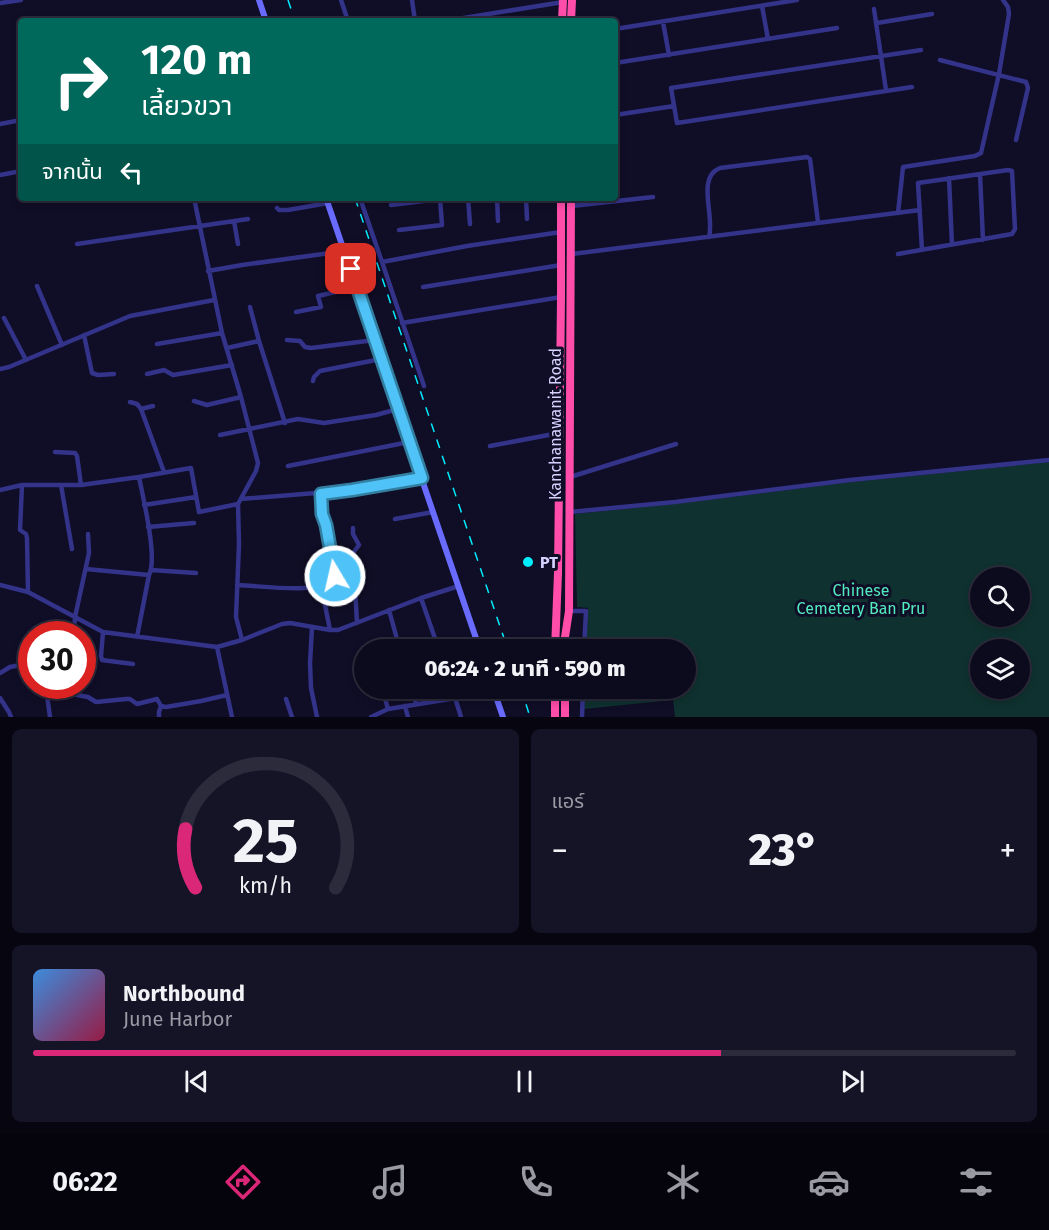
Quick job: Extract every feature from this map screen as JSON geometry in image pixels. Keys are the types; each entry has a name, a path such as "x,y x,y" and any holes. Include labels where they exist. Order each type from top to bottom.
{"highway":[{"path":"571,18 574,0"},
{"path":"562,18 563,1"},
{"name":"Kanchanawanit Road","path":"555,639 561,201"},
{"name":"Kanchanawanit Road","path":"565,639 568,611 570,512 572,202"},
{"path":"555,699 555,717"},
{"path":"565,699 565,717"}],"street":[{"path":"0,3 21,0"},
{"path":"259,0 265,18"},
{"path":"341,0 347,18"},
{"path":"412,0 415,18"},
{"path":"618,29 797,0"},
{"path":"898,213 903,167 975,156 981,153 999,74 1009,14 1008,7 1003,0"},
{"path":"463,18 563,1"},
{"path":"762,6 768,39"},
{"path":"874,9 886,90"},
{"path":"876,23 932,14"},
{"path":"663,22 669,55"},
{"path":"618,63 837,28"},
{"path":"912,87 677,123 671,88 921,50"},
{"path":"939,60 1024,81 1028,85 1016,140"},
{"path":"618,115 674,106"},
{"path":"0,124 18,121"},
{"path":"709,237 711,228 708,179 711,173 720,168 807,157 810,159 818,222"},
{"path":"898,254 983,240 1010,235 1014,231 1012,172 1008,170 918,183 922,250"},
{"path":"0,175 18,172"},
{"path":"980,174 983,240"},
{"path":"949,178 952,245"},
{"path":"618,199 653,197"},
{"path":"195,201 214,300 258,465 239,502 236,617 242,640"},
{"path":"277,208 288,210 327,201 476,639"},
{"path":"361,201 424,386"},
{"path":"391,205 424,201"},
{"path":"399,230 442,225 440,201"},
{"path":"468,201 470,224"},
{"path":"496,201 498,221"},
{"path":"526,201 527,219"},
{"path":"572,202 588,201"},
{"path":"572,254 920,210"},
{"path":"77,244 248,219"},
{"path":"234,221 238,244"},
{"path":"382,262 466,246 561,232"},
{"path":"208,271 345,251"},
{"path":"423,287 561,266"},
{"path":"38,286 62,345"},
{"path":"296,312 321,307 318,296 357,288"},
{"path":"402,323 561,297"},
{"path":"0,369 130,316 214,300"},
{"path":"250,308 285,423"},
{"path":"4,318 26,360"},
{"path":"157,344 222,333"},
{"path":"84,335 92,374 114,374"},
{"path":"227,348 259,340"},
{"path":"287,340 300,341 306,348 310,348 375,340"},
{"path":"313,381 320,371 381,359"},
{"path":"147,374 164,370 173,375 232,365"},
{"path":"194,401 207,405 241,397"},
{"path":"130,402 142,410 164,472"},
{"path":"142,410 153,406"},
{"path":"220,435 301,419 324,423 376,415 398,409"},
{"path":"490,446 559,433"},
{"path":"288,466 409,442"},
{"path":"570,477 676,444"},
{"path":"56,452 75,453 81,485"},
{"path":"570,512 1049,460"},
{"path":"0,490 22,485 81,485 191,468 199,512 239,502 352,490 422,478"},
{"path":"137,637 153,556 139,477"},
{"path":"22,485 20,530 26,534 27,538 28,592"},
{"path":"61,485 72,549"},
{"path":"237,585 296,588 333,582 335,578 322,514 321,494"},
{"path":"144,505 196,497"},
{"path":"395,519 433,512"},
{"path":"148,527 194,523"},
{"path":"353,528 359,545 353,553 357,623"},
{"path":"75,621 89,553 88,534"},
{"path":"86,569 196,573"},
{"path":"0,585 28,592 103,632 216,647 242,640 282,624 290,623 338,630 459,586"},
{"path":"321,585 330,630"},
{"path":"422,598 435,639"},
{"path":"389,610 397,639"},
{"path":"568,611 586,611 585,639"},
{"path":"312,627 311,688 317,717"},
{"path":"103,632 102,660 133,664"},
{"path":"216,647 232,717"},
{"path":"0,673 18,666"},
{"path":"91,699 96,702 130,699 137,704 156,699 161,706 166,707 201,702 227,695"},
{"path":"0,698 11,717"},
{"path":"48,699 50,717"},
{"path":"286,699 292,717"},
{"path":"385,699 388,709"},
{"path":"415,699 416,704"},
{"path":"371,717 388,709 449,699"},
{"path":"456,699 461,717"},
{"path":"497,699 503,717"},
{"path":"582,717 583,699"},
{"path":"159,717 161,706"},
{"path":"405,706 408,717"}],"green space":[{"name":"Chinese Cemetery Ban Pru","path":"1049,462 1049,717 675,717 673,700 584,709 584,699 696,699 696,639 586,639 588,608 577,607 575,514 851,482"}],"railway":[{"path":"288,0 294,18"},
{"path":"356,201 504,639"},
{"path":"524,699 530,717"}],"place":[{"name":"PT","path":"528,562"}],"route":[{"path":"335,576 322,514 321,494 422,478 351,269"}]}
